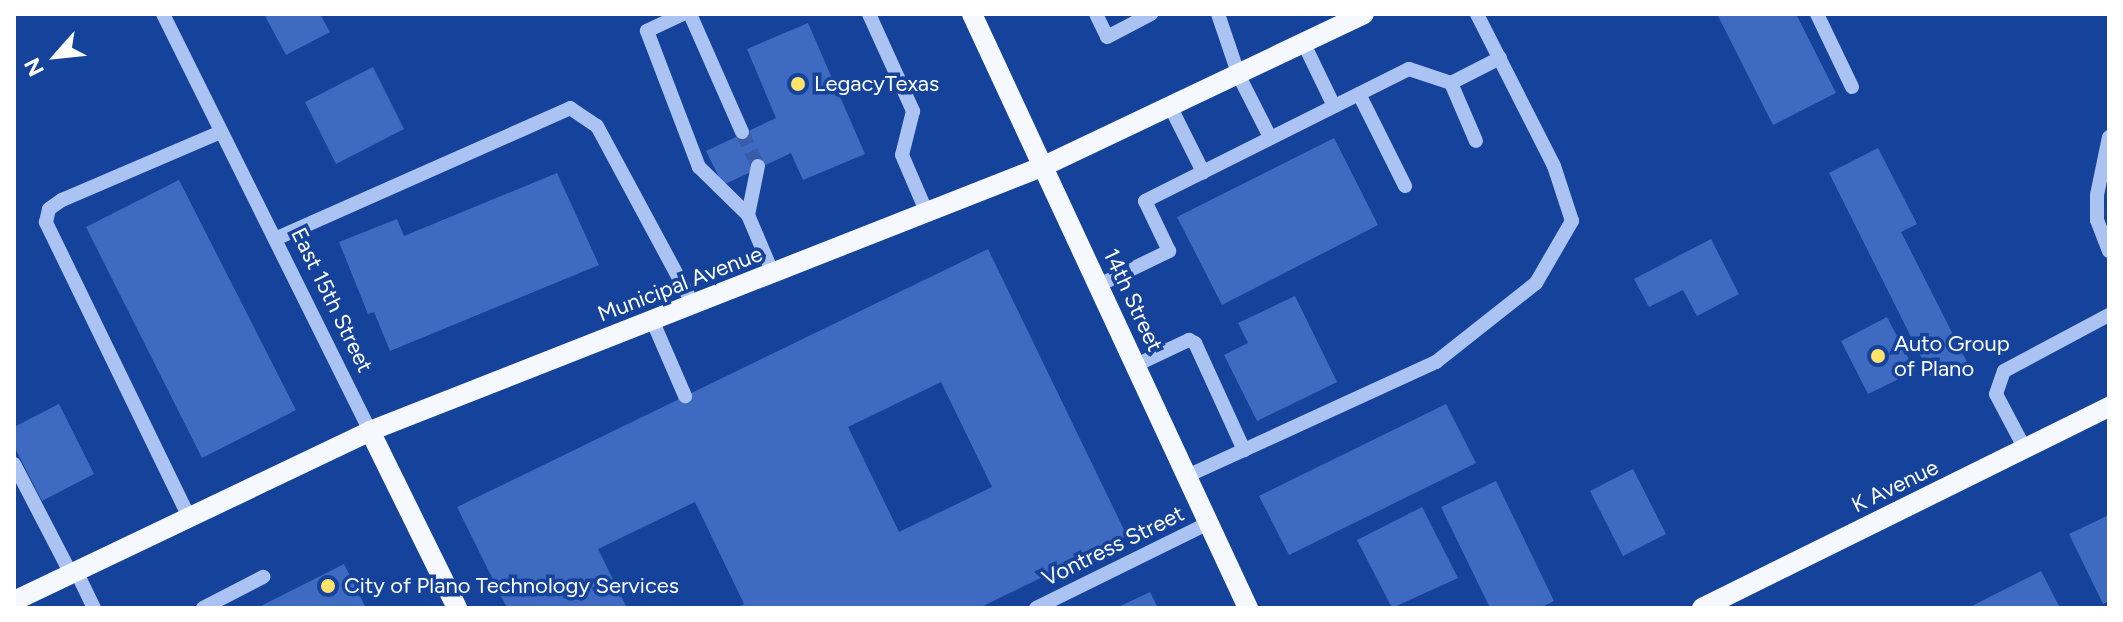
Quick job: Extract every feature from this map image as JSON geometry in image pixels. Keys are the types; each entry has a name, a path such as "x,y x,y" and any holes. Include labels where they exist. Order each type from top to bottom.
{"main road":[{"name":"14th Street","path":"972,14 1248,608"},
{"name":"Municipal Avenue","path":"14,601 370,431 496,377 653,322 1044,166 1239,76 1357,16"},
{"name":"K Avenue","path":"1702,608 2109,407"},
{"name":"East 15th Street","path":"370,431 457,608"}],"street":[{"name":"East 15th Street","path":"163,14 370,431"},
{"path":"683,14 647,31 699,167 748,215 773,274"},
{"path":"690,14 742,132"},
{"path":"869,14 913,111 902,155 927,213"},
{"path":"1096,14 1107,37 1151,14"},
{"path":"1218,14 1239,76 1270,137"},
{"path":"1187,476 1436,362 1536,283 1572,221 1554,166 1477,14"},
{"path":"1817,14 1852,87"},
{"path":"1304,44 1334,106"},
{"path":"1099,285 1169,251 1145,201 1409,69 1451,83 1500,58"},
{"path":"1451,83 1476,141"},
{"path":"1359,94 1405,186"},
{"path":"275,239 570,108 597,126 694,306"},
{"path":"1171,108 1203,172"},
{"path":"189,517 46,222 49,209 62,200 221,132"},
{"path":"2109,137 2097,195 2097,220 2109,251"},
{"path":"748,215 758,166"},
{"path":"2025,449 1996,394 2004,371 2109,315"},
{"path":"653,322 685,396"},
{"path":"1136,365 1189,340 1195,343 1244,450"},
{"path":"14,464 94,608"},
{"name":"Vontress Street","path":"1036,608 1209,523"},
{"path":"203,608 263,577"}],"building":[{"path":"264,14 320,14 330,32 286,55"},
{"path":"1717,14 1796,14 1836,93 1773,125"},
{"name":"LegacyTexas","path":"808,23 865,154 803,180 791,153 723,185 706,151 776,118 747,49"},
{"path":"373,67 404,129 336,164 305,102"},
{"path":"1334,138 1378,225 1222,305 1177,217"},
{"path":"1878,148 1917,224 1901,232 1967,362 1932,379 1829,173"},
{"path":"557,173 599,265 390,351 374,312 368,314 339,242 397,219 404,236"},
{"path":"179,180 296,410 202,458 86,227"},
{"path":"1711,239 1739,294 1697,316 1683,290 1649,307 1634,279"},
{"path":"988,249 1127,536 979,608 736,608 744,604 695,502 598,549 627,608 507,608 457,507","holes":["941,382 992,487 899,532 848,427"]},
{"path":"1295,296 1337,382 1257,421 1224,355 1248,343 1238,323"},
{"name":"Auto Group of Plano","path":"1887,317 1915,371 1868,394 1841,341"},
{"path":"59,404 94,474 42,501 14,446 14,427"},
{"path":"1446,404 1476,463 1289,555 1259,496"},
{"path":"1633,469 1666,534 1623,556 1590,491"},
{"path":"1496,481 1554,601 1540,608 1490,608 1441,507"},
{"path":"1422,507 1458,578 1392,608 1357,540"},
{"path":"2109,515 2109,601 2103,604 2069,534"},
{"name":"City of Plano Technology Services","path":"344,564 366,608 257,608"},
{"path":"2041,571 2060,608 1968,608"},
{"path":"1150,592 1158,608 1116,608"}],"tunnel":[{"path":"742,132 758,166"}],"place":[{"name":"LegacyTexas","path":"798,84"},
{"name":"Auto Group of Plano","path":"1878,356"},
{"name":"City of Plano Technology Services","path":"328,586"}]}
